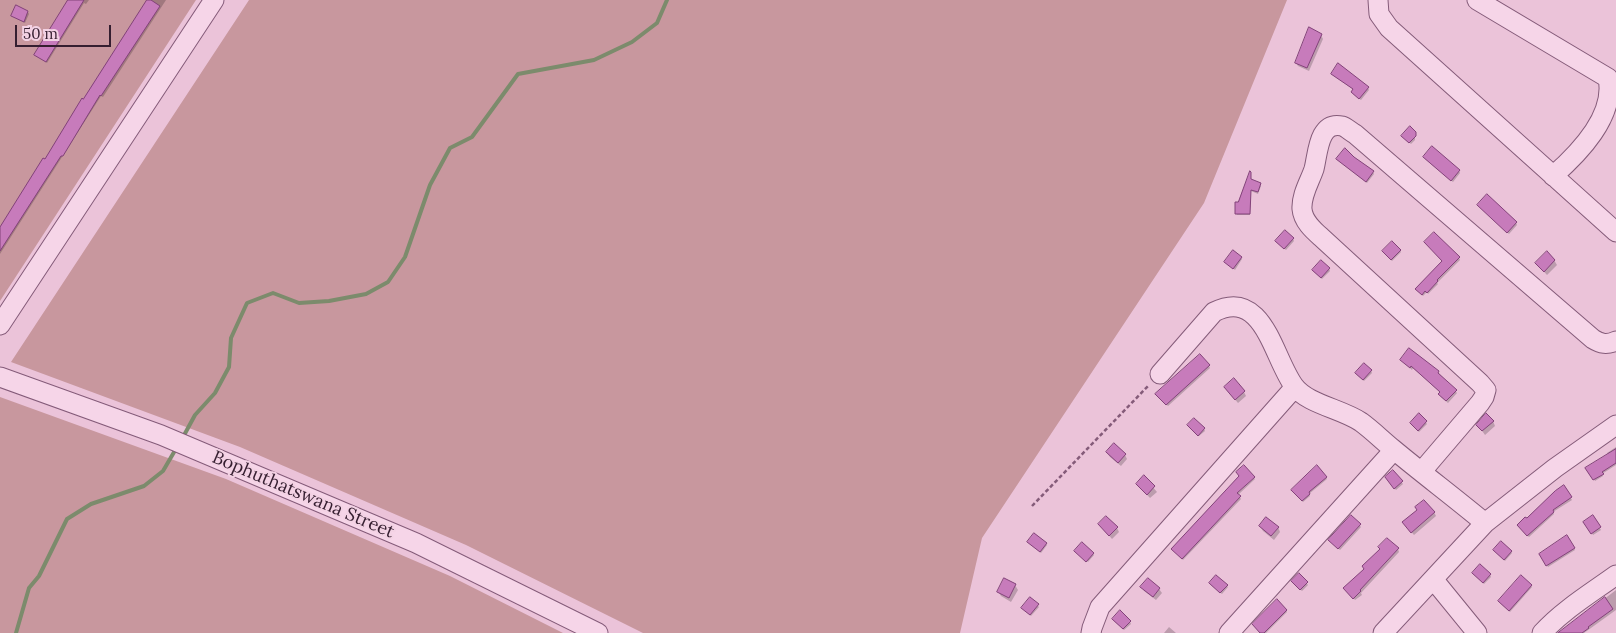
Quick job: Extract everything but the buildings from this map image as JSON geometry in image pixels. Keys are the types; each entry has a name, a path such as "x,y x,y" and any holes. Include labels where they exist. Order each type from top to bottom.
{"street":[{"path":"0,325 214,0"},
{"path":"1378,0 1379,14 1389,28 1616,232"},
{"path":"1477,0 1608,78 1614,87 1612,113 1606,125 1589,145 1553,176"},
{"path":"1422,471 1480,403 1486,390 1306,222 1302,210 1304,194 1314,167 1320,138 1332,126 1342,126 1355,134 1593,339 1600,343 1610,344 1616,341"},
{"path":"1160,374 1214,312 1224,306 1243,308 1249,311 1262,325 1295,388 1316,401 1360,421 1485,524"},
{"name":"Bophuthatswana Street","path":"0,377 160,435 416,543 598,633"},
{"path":"1091,633 1100,607 1295,388"},
{"path":"1383,633 1485,524 1555,468 1616,425"},
{"path":"1229,633 1394,450"},
{"path":"1542,633 1549,625 1616,575"},
{"path":"1433,579 1477,633"}],"path":[{"path":"1032,506 1160,374"}],"shaded area":[{"path":"0,0 196,0 0,301"},
{"path":"249,0 1287,0 1204,203 982,538 960,633 643,633 466,545 240,447 11,362"},
{"path":"0,397 226,479 450,576 563,633 0,633"}],"waterway":[{"path":"182,439 195,415 215,393 229,367 231,338 247,303 273,293 299,303 329,301 366,294 388,282 405,257 430,185 450,148 472,137 518,74 594,60 632,42 657,23 667,0"},
{"path":"16,633 29,588 39,576 67,519 91,504 144,486 163,471 177,447"}]}
